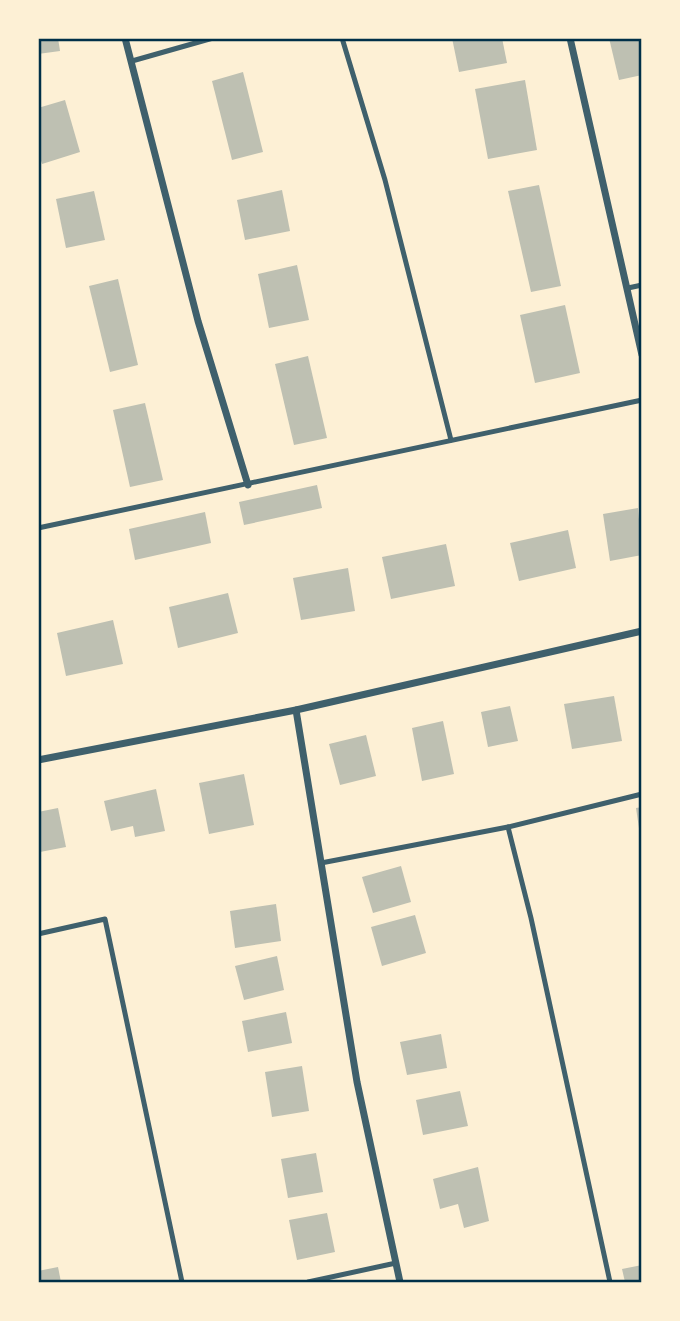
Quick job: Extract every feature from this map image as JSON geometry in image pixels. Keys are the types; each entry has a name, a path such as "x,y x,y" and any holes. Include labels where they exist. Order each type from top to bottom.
{"street":[{"path":"125,38 198,321 247,485"},
{"path":"570,38 642,355"},
{"path":"38,760 296,710 642,631"},
{"path":"296,710 357,1082 400,1283"}],"lane":[{"path":"132,61 213,38"},
{"path":"342,38 385,180 452,440"},
{"path":"628,288 642,285"},
{"path":"38,528 642,400"},
{"path":"321,863 508,827 642,794"},
{"path":"508,827 531,918 610,1283"},
{"path":"38,934 105,919 182,1283"},
{"path":"307,1283 396,1263"}],"building":[{"path":"38,38 58,38 60,51 38,54"},
{"path":"452,38 502,38 507,63 459,72"},
{"path":"609,38 642,38 642,75 619,80"},
{"path":"243,72 263,152 232,160 212,81"},
{"path":"525,80 537,150 488,159 475,89"},
{"path":"65,100 80,152 42,164 38,151 38,108"},
{"path":"539,185 561,286 531,292 508,191"},
{"path":"282,190 290,231 245,240 237,200"},
{"path":"94,191 105,240 66,248 56,199"},
{"path":"297,265 309,320 269,328 258,274"},
{"path":"118,279 138,365 110,372 89,286"},
{"path":"565,305 580,373 535,383 520,315"},
{"path":"308,356 327,438 294,445 275,364"},
{"path":"145,403 163,480 130,487 113,410"},
{"path":"317,485 322,508 244,525 239,502"},
{"path":"638,508 642,555 610,561 603,514"},
{"path":"205,512 211,543 135,560 129,529"},
{"path":"568,530 576,568 519,581 510,543"},
{"path":"446,544 455,586 391,599 382,557"},
{"path":"348,568 355,611 301,620 293,578"},
{"path":"228,593 238,633 178,648 169,607"},
{"path":"113,620 123,664 66,676 57,633"},
{"path":"614,696 622,741 572,749 564,704"},
{"path":"510,706 518,741 488,747 481,712"},
{"path":"443,721 454,774 422,781 412,728"},
{"path":"366,735 376,776 340,785 329,744"},
{"path":"244,774 254,825 209,834 199,783"},
{"path":"156,789 165,831 135,837 133,826 111,831 104,801"},
{"path":"642,807 642,834 640,835 636,808"},
{"path":"58,808 66,847 40,852 38,812"},
{"path":"401,866 411,902 373,913 362,877"},
{"path":"276,904 281,941 235,948 230,911"},
{"path":"415,915 426,953 382,966 371,927"},
{"path":"277,956 284,990 244,1000 235,966"},
{"path":"286,1012 292,1043 248,1052 242,1021"},
{"path":"441,1034 447,1068 407,1075 400,1042"},
{"path":"302,1066 309,1111 272,1117 265,1072"},
{"path":"460,1091 468,1126 423,1135 416,1100"},
{"path":"316,1153 323,1192 288,1198 281,1159"},
{"path":"478,1167 489,1221 464,1228 458,1204 440,1209 433,1179"},
{"path":"327,1213 335,1252 297,1260 289,1220"},
{"path":"642,1265 642,1282 625,1282 622,1269"},
{"path":"58,1267 61,1282 38,1282 38,1271"}]}
